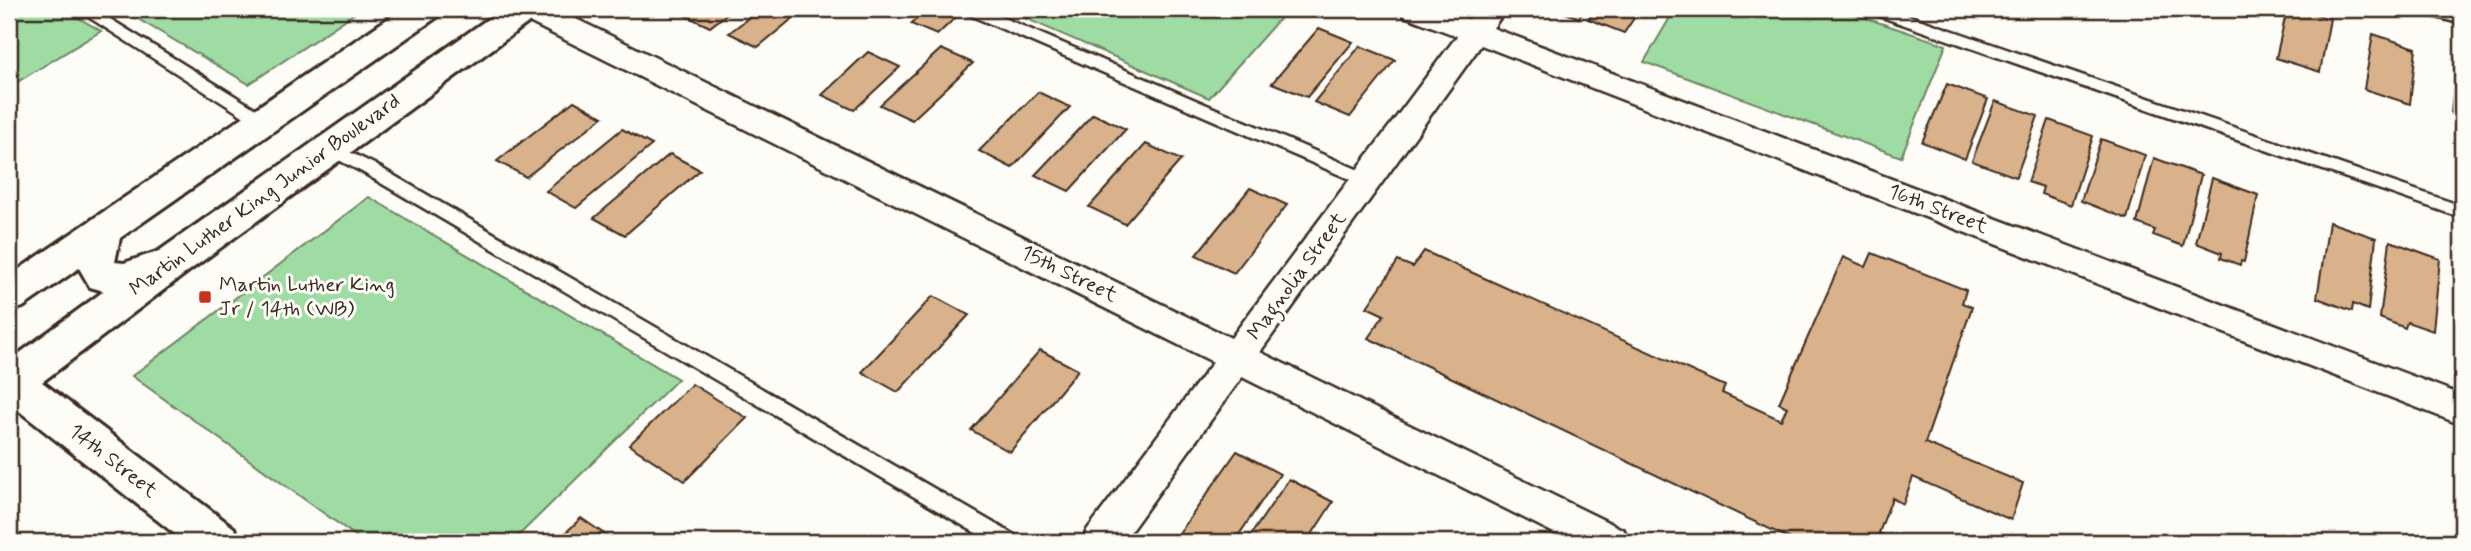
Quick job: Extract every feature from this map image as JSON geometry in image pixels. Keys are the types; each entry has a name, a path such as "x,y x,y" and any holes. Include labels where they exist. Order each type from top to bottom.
{"main road":[{"path":"9,296 425,9"},
{"name":"Martin Luther King Junior Boulevard","path":"10,382 172,262 525,9"},
{"path":"104,230 95,262 104,276 125,278 172,262"},
{"name":"14th Street","path":"10,382 218,542"}],"street":[{"name":"15th Street","path":"525,9 575,30 1610,542"},
{"name":"16th Street","path":"1414,9 1484,20 2462,410"},
{"path":"2443,9 2462,15"},
{"name":"Magnolia Street","path":"1101,542 1484,20"}],"lane":[{"path":"83,9 263,121"},
{"path":"970,9 1367,180"},
{"path":"1875,9 2462,212"},
{"path":"329,149 369,168 1009,542"}],"green space":[{"path":"9,9 63,9 101,31 9,87"},
{"path":"121,9 361,9 249,84"},
{"path":"1004,9 1288,9 1209,98"},
{"path":"1675,9 1839,9 1946,45 1901,157 1644,62"},
{"path":"369,197 678,379 512,542 364,542 132,376"}],"building":[{"path":"688,9 733,9 710,27 682,14"},
{"path":"760,9 804,9 758,47 729,33"},
{"path":"927,9 936,9 956,17 937,35 911,24"},
{"path":"1555,9 1585,9 1579,18"},
{"path":"1595,9 1640,9 1624,33 1588,19"},
{"path":"2287,9 2299,9 2330,19 2320,72 2276,58"},
{"path":"1319,28 1353,42 1307,97 1272,83"},
{"path":"2373,34 2416,48 2410,104 2364,89"},
{"path":"1360,46 1395,60 1350,117 1314,102"},
{"path":"941,49 973,63 912,120 880,105"},
{"path":"868,52 900,67 854,110 822,95"},
{"path":"2457,57 2462,59 2462,117 2451,114"},
{"path":"1947,84 1988,99 1965,159 1922,142"},
{"path":"1038,92 1070,107 1012,168 979,151"},
{"path":"574,101 603,117 526,177 497,161"},
{"path":"1995,101 2038,116 2016,177 1972,161"},
{"path":"1093,114 1126,129 1069,191 1035,175"},
{"path":"2049,120 2093,136 2071,205 2041,194 2043,187 2028,182"},
{"path":"622,129 652,145 576,208 546,191"},
{"path":"2101,139 2145,155 2127,219 2081,201"},
{"path":"1146,144 1181,160 1125,224 1089,207"},
{"path":"670,154 700,170 625,235 594,218"},
{"path":"2154,158 2201,175 2183,246 2153,235 2155,230 2137,223"},
{"path":"2212,178 2258,195 2244,262 2241,261 2240,265 2221,258 2222,253 2196,243"},
{"path":"1250,188 1287,205 1234,273 1196,255"},
{"path":"2329,222 2376,238 2368,310 2353,304 2352,311 2317,298"},
{"path":"2390,241 2440,259 2433,331 2407,322 2405,328 2380,318"},
{"path":"1424,251 1725,386 1722,393 1781,420 1787,407 1779,403 1843,257 1866,267 1872,253 1966,290 1962,303 1972,307 1925,443 2023,483 2011,520 1913,477 1903,504 1892,498 1879,533 1883,535 1881,542 1797,542 1368,338 1384,315 1367,307 1398,261 1413,267"},
{"path":"933,296 969,315 898,392 862,372"},
{"path":"1040,350 1078,370 1010,452 971,430"},
{"path":"692,384 747,418 685,481 629,445"},
{"path":"1237,451 1280,474 1234,542 1174,541"},
{"path":"1289,479 1333,502 1307,542 1246,542"},
{"path":"581,518 616,542 556,542"}],"place":[{"name":"Martin Luther King Jr / 14th (WB)","path":"205,297"}]}
